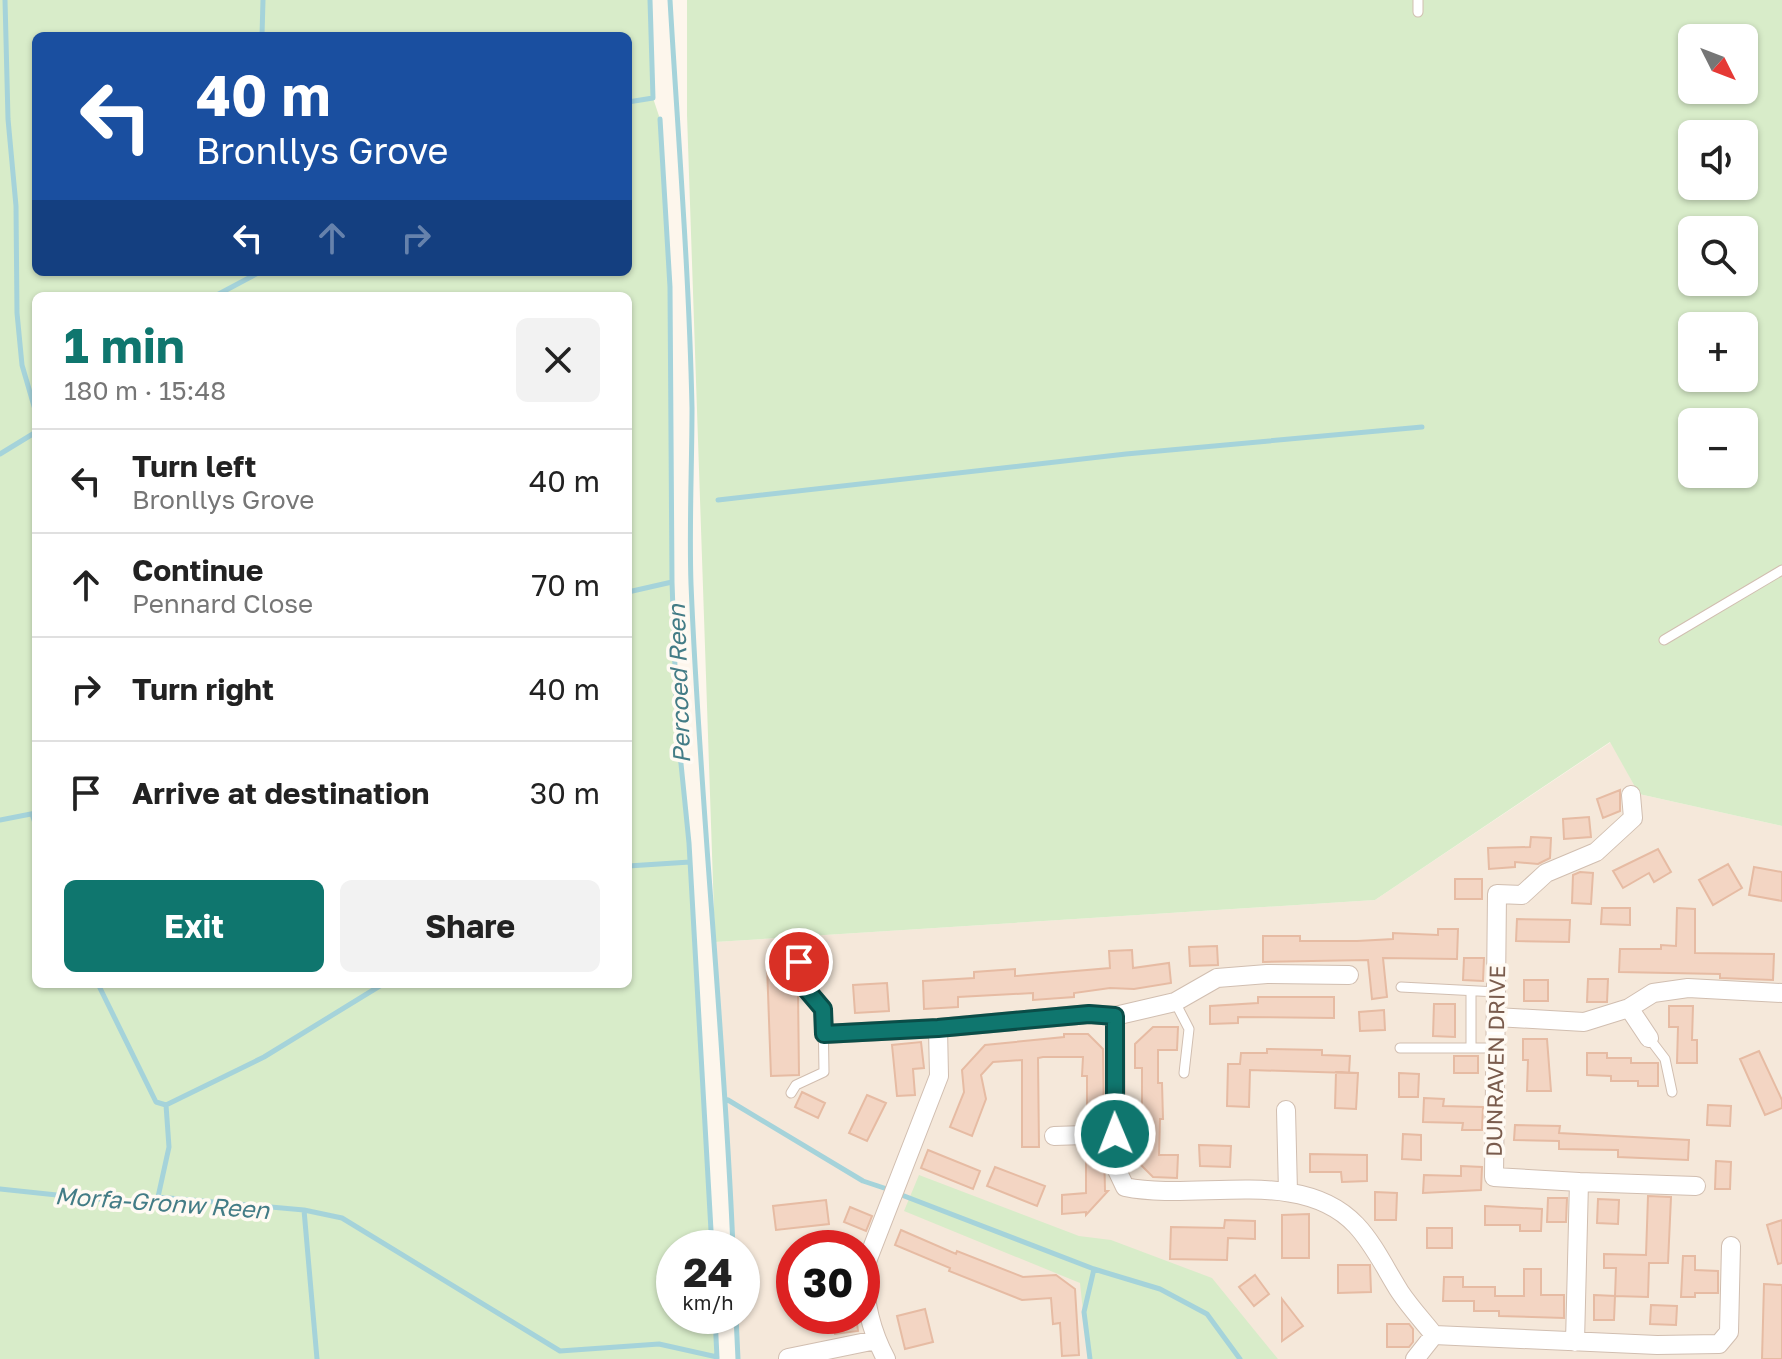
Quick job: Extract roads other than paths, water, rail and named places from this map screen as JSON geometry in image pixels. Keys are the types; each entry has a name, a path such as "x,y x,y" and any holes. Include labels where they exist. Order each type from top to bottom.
{"street":[{"name":"DUNRAVEN DRIVE","path":"1579,1182 1494,1177 1497,894 1522,895 1546,873 1596,852 1633,818 1631,795"},
{"path":"824,1034 938,1028 1089,1014 1115,1016 1175,1002 1217,978 1267,974 1349,975"},
{"path":"1496,1017 1584,1022 1629,1008 1653,993 1688,988 1782,993"},
{"path":"1629,1008 1649,1038"},
{"path":"1115,1016 1116,1168 1125,1187 1148,1192 1288,1192 1333,1204 1357,1226 1402,1295 1434,1335 1575,1342 1657,1352 1719,1344 1729,1332 1731,1246"},
{"path":"886,1359 876,1340 864,1294 864,1269 939,1076 938,1028"},
{"path":"1286,1110 1288,1192"},
{"path":"1054,1136 1115,1134"},
{"path":"1575,1342 1579,1182 1696,1186"},
{"path":"1415,1359 1434,1335"},
{"path":"788,1358 876,1340"}],"lane":[{"path":"1418,0 1418,12"},
{"path":"1664,640 1782,570"},
{"path":"791,1093 796,1085 824,1072 823,1009 801,983 799,962"},
{"path":"1401,987 1497,992"},
{"path":"1471,992 1471,1048"},
{"path":"1175,1002 1189,1029 1184,1073"},
{"path":"1649,1038 1665,1059 1672,1092"},
{"path":"1400,1048 1495,1048"}],"waterway":[{"path":"5,0 8,119 16,206 17,313 22,365 32,399"},
{"path":"262,32 263,0"},
{"name":"Percoed Reen","path":"632,101 653,98 650,0"},
{"path":"670,0 691,357 690,562 695,667 732,1230"},
{"name":"Percoed Reen","path":"660,119 670,287 672,582 677,724 689,843 711,1230"},
{"path":"222,292 252,276"},
{"path":"718,500 1126,454 1422,427"},
{"path":"0,454 32,434"},
{"path":"632,591 672,582"},
{"path":"0,820 32,814"},
{"path":"632,866 690,862"},
{"path":"100,988 156,1102 166,1105 264,1057 376,988"},
{"path":"728,1100 863,1181 890,1190"},
{"path":"158,1197 169,1147 166,1105"},
{"name":"Morfa-Gronw Reen","path":"0,1189 142,1204 158,1197 304,1210 342,1218 560,1351 659,1344 717,1357"},
{"path":"899,1194 1094,1269 1160,1289 1207,1314 1240,1359"},
{"path":"304,1210 317,1359"},
{"path":"1090,1359 1084,1312 1094,1269"},
{"name":"Percoed Reen","path":"716,1334 717,1358"},
{"path":"737,1334 738,1359"}]}
